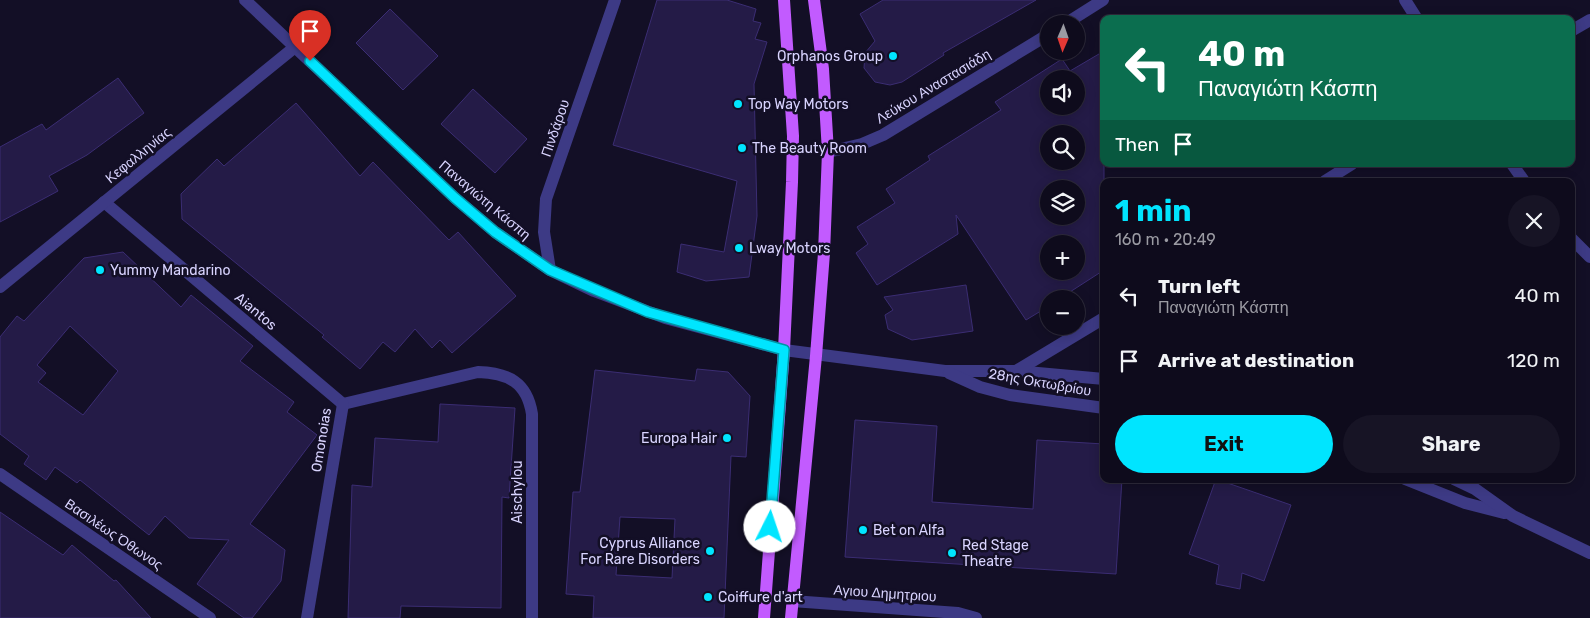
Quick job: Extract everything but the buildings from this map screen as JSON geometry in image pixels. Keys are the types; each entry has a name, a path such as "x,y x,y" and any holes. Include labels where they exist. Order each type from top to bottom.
{"main road":[{"path":"764,618 784,350 793,136 784,0"},
{"path":"791,618 816,356 824,253 828,152 823,69 814,0"}],"street":[{"name":"Παναγιώτη Κάσπη","path":"244,0 455,198 495,232 550,270 648,312 784,350 816,356"},
{"name":"Πινδάρου","path":"550,270 544,232 546,199 615,0"},
{"path":"1080,15 1104,0"},
{"path":"1405,0 1414,15"},
{"path":"1575,29 1590,20"},
{"name":"Λεύκου Αναστασιάδη","path":"828,152 862,144 883,135 1040,39"},
{"name":"Κεφαλληνίας","path":"0,288 295,47"},
{"path":"1329,178 1347,167"},
{"path":"1514,167 1522,178"},
{"name":"Aiantos","path":"104,202 343,404"},
{"path":"1575,242 1590,257"},
{"path":"1016,371 1100,320"},
{"name":"28ης Οκτωβρίου","path":"816,356 945,371 1016,371 1100,380"},
{"name":"28ης Οκτωβρίου","path":"945,371 980,387 1010,395 1100,407"},
{"name":"Omonoias","path":"307,618 343,404 478,372 493,373 507,377"},
{"name":"Aischylou","path":"507,377 521,386 530,399 532,414 532,618"},
{"name":"Βασιλέως Όθωνος","path":"0,474 210,618"},
{"path":"1415,483 1465,503 1513,516"},
{"path":"1462,483 1475,489 1513,516 1590,553"},
{"name":"Αγιου Δημητριου","path":"792,601 958,613 976,618"}],"place":[{"name":"Orphanos Group","path":"893,56"},
{"name":"Top Way Motors","path":"738,104"},
{"name":"The Beauty Room","path":"742,148"},
{"name":"Lway Motors","path":"739,248"},
{"name":"Yummy Mandarino","path":"100,270"},
{"name":"Europa Hair","path":"727,438"},
{"name":"Bet on Alfa","path":"863,530"},
{"name":"Cyprus Alliance For Rare Disorders","path":"710,551"},
{"name":"Red Stage Theatre","path":"952,553"},
{"name":"Coiffure d'art","path":"708,597"}],"route":[{"path":"310,61 455,198 495,232 550,270 594,291 665,318 784,350 770,527"}]}
